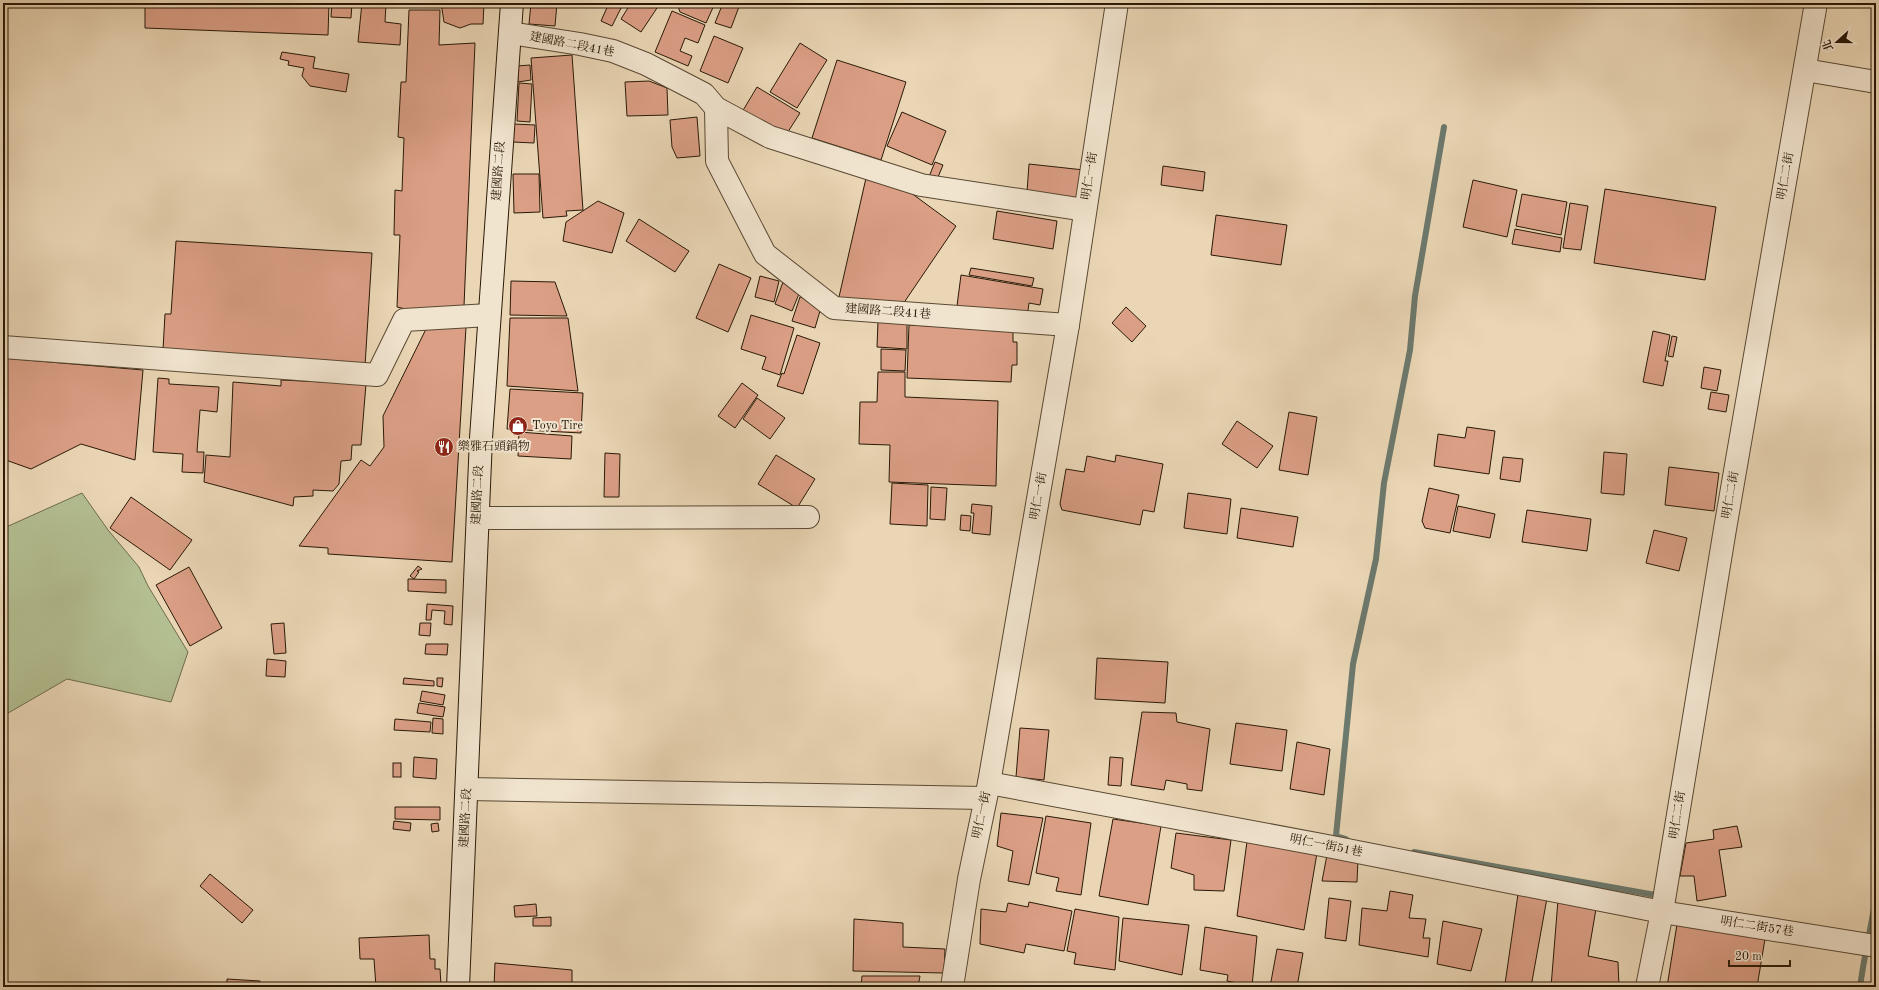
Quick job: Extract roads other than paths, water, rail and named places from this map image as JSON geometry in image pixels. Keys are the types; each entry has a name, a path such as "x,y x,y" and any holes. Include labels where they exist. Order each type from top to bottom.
{"street":[{"name":"建國路二段","path":"458,987 467,789 474,578 489,315 512,3"},
{"name":"明仁一街","path":"952,987 969,879 987,790 1068,325 1117,3"},
{"name":"明仁二街","path":"1647,987 1662,912 1725,529 1816,3"},
{"name":"建國路二段41巷","path":"510,33 580,44 613,51 646,64 704,94 716,108 770,137 921,185 1085,210"},
{"path":"1804,70 1876,82"},
{"name":"建國路二段41巷","path":"716,108 717,161 765,254 834,308 1068,325"},
{"path":"3,347 377,375 404,320 489,315"},
{"path":"478,518 636,516 808,517"},
{"name":"明仁一街51巷","path":"467,789 987,790 1322,845 1662,912"},
{"name":"明仁二街57巷","path":"1662,912 1876,946"}],"waterway":[{"path":"1346,839 1336,836 1353,664 1376,559 1384,483 1410,350 1415,296 1444,127"},
{"path":"1414,852 1661,896"},
{"path":"1860,987 1876,897"}],"place":[{"name":"Toyo Tire","path":"518,426"},
{"name":"樂雅石頭鍋物","path":"444,447"}]}
